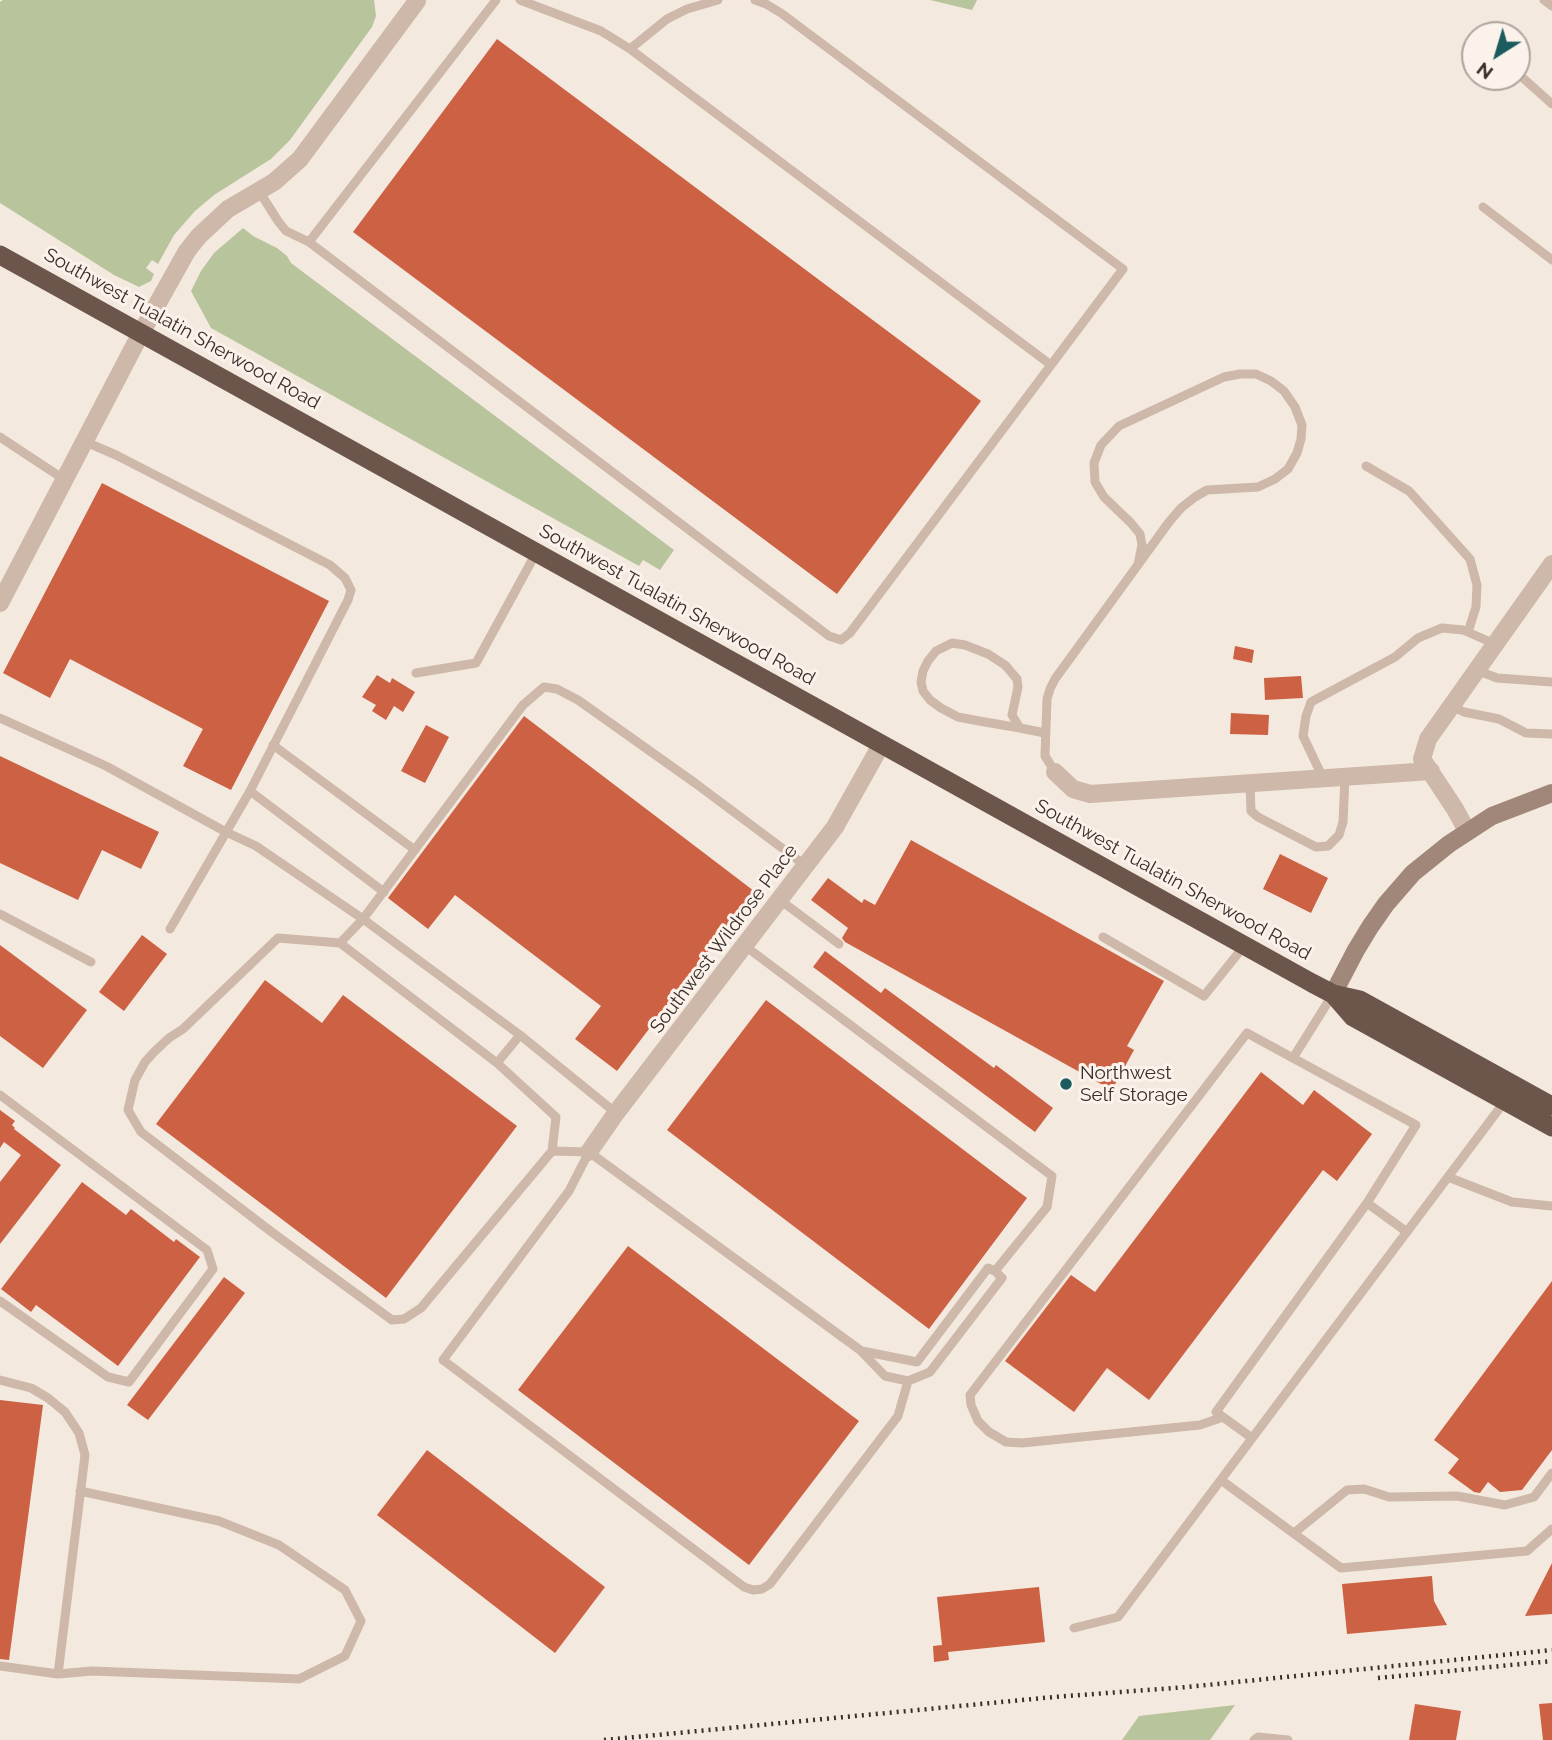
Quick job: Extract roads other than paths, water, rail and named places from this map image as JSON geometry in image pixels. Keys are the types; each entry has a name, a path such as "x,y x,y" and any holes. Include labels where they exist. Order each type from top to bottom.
{"highway":[{"name":"Southwest Tualatin Sherwood Road","path":"0,255 1244,946 1333,994 1360,1000 1552,1106"},
{"name":"Southwest Tualatin Sherwood Road","path":"1333,994 1353,1017 1552,1127"}],"main road":[{"path":"1333,994 1356,950 1386,904 1413,873 1467,831 1492,816 1552,793"}],"street":[{"path":"0,603 141,333 187,251 228,209 274,182 300,159 417,0"},
{"path":"1467,831 1423,759 1428,739 1552,564"},
{"name":"Southwest Wildrose Place","path":"589,1152 835,827 881,745"},
{"path":"1055,772 1073,789 1090,794 1431,771"}],"lane":[{"path":"309,242 496,0"},
{"path":"520,0 601,31 630,49 1051,365"},
{"path":"630,49 667,19 687,9 718,0"},
{"path":"259,191 286,231 309,242 829,636 841,640 850,634 1123,269 780,13 755,0"},
{"path":"1544,0 1552,6"},
{"path":"1531,85 1552,104"},
{"path":"1483,207 1552,260"},
{"path":"1055,772 1045,756 1045,733 1047,699 1055,679 1181,508 1207,490 1258,487 1275,480 1288,469 1299,446 1302,425 1295,407 1284,391 1256,374 1224,377 1119,426 1101,445 1094,463 1095,482 1104,497 1140,534 1142,545 1138,565"},
{"path":"0,438 65,480"},
{"path":"86,442 330,565 345,578 351,590 250,791 170,929"},
{"path":"1366,466 1409,491 1470,559 1477,585 1476,607 1468,632"},
{"path":"416,673 476,663 536,552"},
{"path":"1323,779 1303,736 1311,702 1395,657 1418,638 1442,628 1468,632 1495,644"},
{"path":"1020,729 1012,715 1017,679 1005,665 988,654 965,645 952,643 936,651 923,671 921,682 923,691 930,700 958,717 1020,729 1045,733"},
{"path":"1476,670 1497,678 1552,682"},
{"path":"340,943 363,919 523,705 544,687 557,689 578,700 806,866"},
{"path":"1451,706 1464,712 1499,719 1526,733 1552,734"},
{"path":"0,718 106,766 256,846 363,919 520,1035 616,1114"},
{"path":"273,745 415,850"},
{"path":"1250,784 1251,811 1258,817 1316,846 1328,846 1339,835 1343,822 1345,777"},
{"path":"250,791 384,891"},
{"path":"780,900 839,944"},
{"path":"0,914 91,962"},
{"path":"1103,937 1204,996 1244,946"},
{"path":"278,938 340,943 497,1063 556,1117 552,1151 421,1308 404,1319 392,1320 273,1233 141,1132 128,1110 135,1080 145,1062 278,938"},
{"path":"746,947 1052,1176 1047,1207 995,1271"},
{"path":"1293,1058 1333,994"},
{"path":"1223,1417 1200,1424 1022,1443 1006,1441 989,1433 978,1421 970,1395 1247,1033 1416,1125 1367,1203 1216,1412 1223,1417 1252,1438"},
{"path":"497,1063 520,1035"},
{"path":"0,1095 207,1250 213,1269 129,1382 108,1377 0,1301"},
{"path":"1074,1628 1118,1617 1505,1101"},
{"path":"552,1151 589,1152 860,1350 885,1376 908,1381 930,1372 1002,1278 988,1268 917,1362 860,1350"},
{"path":"589,1152 569,1191 443,1360 744,1587 762,1589 769,1584 898,1416 908,1381"},
{"path":"1448,1177 1512,1202 1552,1206"},
{"path":"1367,1203 1407,1232"},
{"path":"0,1380 31,1388 65,1412 79,1433 85,1455 58,1674"},
{"path":"1294,1533 1347,1490 1364,1489 1389,1497 1457,1496 1505,1505 1534,1497 1552,1473"},
{"path":"1221,1480 1341,1568 1527,1551 1552,1529"},
{"path":"0,1666 58,1674 92,1671 299,1679 345,1656 361,1621 345,1590 279,1545 219,1521 80,1491"},
{"path":"1254,1740 1258,1737 1289,1740"}],"railway":[{"path":"604,1740 1187,1687 1552,1650"},
{"path":"1378,1678 1552,1661"}],"place":[{"name":"Northwest Self Storage","path":"1066,1084"}]}
